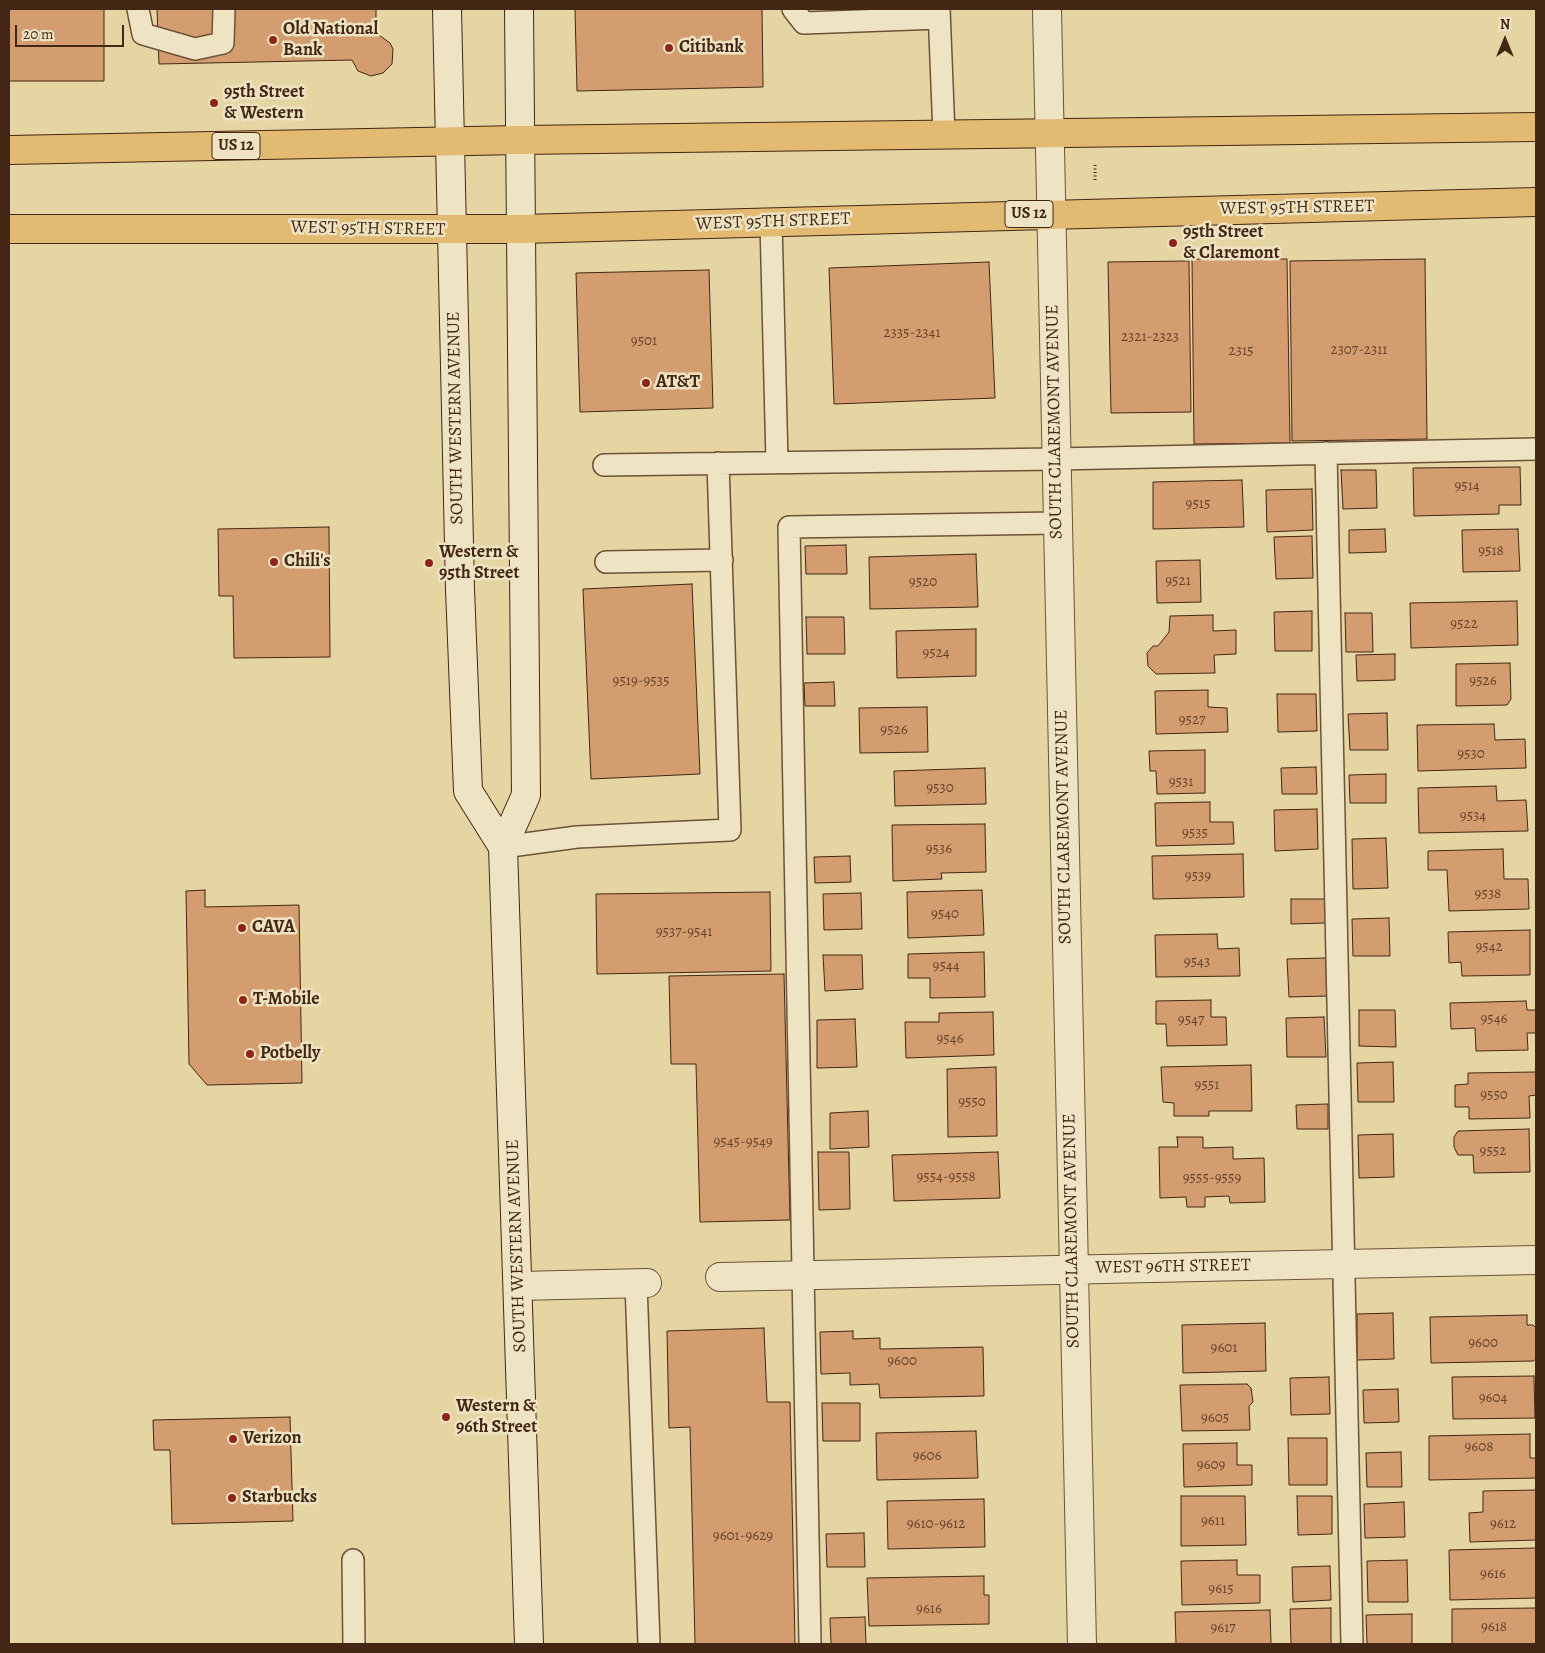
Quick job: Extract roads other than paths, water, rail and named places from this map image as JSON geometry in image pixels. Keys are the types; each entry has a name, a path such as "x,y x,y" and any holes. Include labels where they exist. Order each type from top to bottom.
{"main road":[{"name":"US 12","path":"9,150 450,141 1536,127"},
{"name":"WEST 95TH STREET","path":"9,229 244,228 451,231 1536,202"}],"street":[{"name":"SOUTH WESTERN AVENUE","path":"448,9 451,231 460,589 468,790 503,847"},
{"name":"SOUTH WESTERN AVENUE","path":"519,9 526,795 503,847 530,1644"},
{"name":"SOUTH CLAREMONT AVENUE","path":"1047,9 1082,1644"},
{"name":"WEST 96TH STREET","path":"720,1276 1536,1260"},
{"path":"519,1286 641,1283"}],"lane":[{"path":"138,9 143,34 195,49 223,43 224,9"},
{"path":"794,9 804,23 939,14 944,135"},
{"path":"771,222 778,462"},
{"path":"604,466 778,462 1056,460 1536,450"},
{"path":"1326,454 1352,1644"},
{"path":"503,847 577,837 730,830 718,463"},
{"path":"810,1644 789,527 1057,523"},
{"path":"606,562 722,560"},
{"path":"641,1283 649,1644"},
{"path":"352,1560 354,1644"}],"place":[{"name":"Old National Bank","path":"273,40"},
{"name":"Citibank","path":"669,48"},
{"name":"95th Street & Western","path":"214,103"},
{"name":"95th Street & Claremont","path":"1173,243"},
{"name":"AT&T","path":"646,383"},
{"name":"Chili's","path":"274,562"},
{"name":"Western & 95th Street","path":"429,563"},
{"name":"CAVA","path":"242,928"},
{"name":"T-Mobile","path":"243,1000"},
{"name":"Potbelly","path":"250,1054"},
{"name":"Western & 96th Street","path":"446,1417"},
{"name":"Verizon","path":"233,1439"},
{"name":"Starbucks","path":"232,1498"}]}
